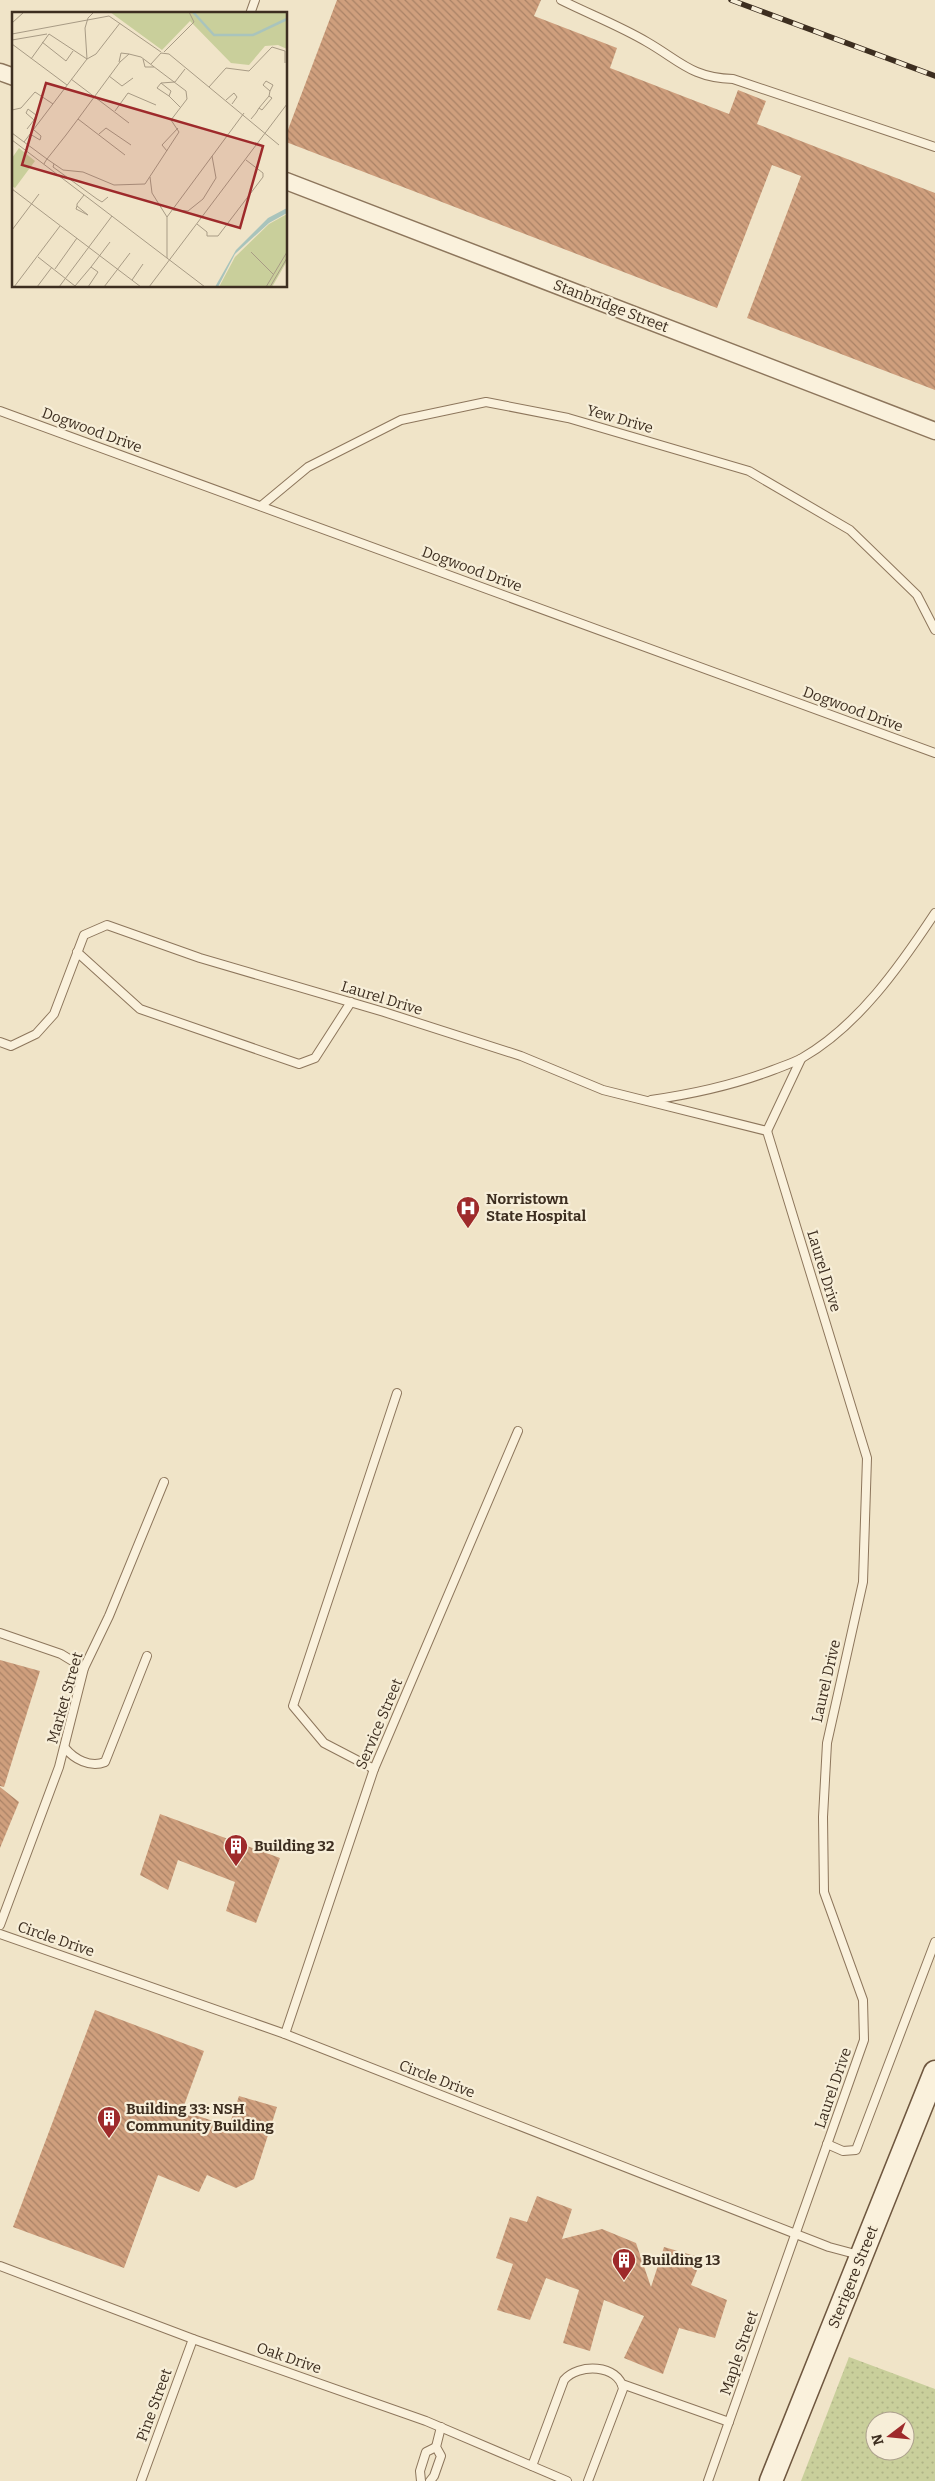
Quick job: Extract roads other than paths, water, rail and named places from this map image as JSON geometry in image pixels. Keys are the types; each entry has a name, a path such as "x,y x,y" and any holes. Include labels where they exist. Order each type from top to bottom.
{"street":[{"path":"0,72 12,76"},
{"name":"Stanbridge Street","path":"288,182 935,431"},
{"name":"Sterigere Street","path":"771,2481 935,2072"}],"lane":[{"path":"251,12 256,0"},
{"path":"561,0 647,42 685,68 712,78 733,78 935,146"},
{"name":"Yew Drive","path":"261,506 308,467 401,420 486,402 568,418 750,471 850,530 917,595 935,630"},
{"name":"Dogwood Drive","path":"0,411 935,753"},
{"name":"Laurel Drive","path":"646,1100 692,1095 755,1076 801,1059 834,1035 862,1007 905,957 935,913"},
{"name":"Laurel Drive","path":"77,952 84,935 107,925 200,958 351,1002 521,1056 603,1090 767,1131"},
{"path":"0,1042 11,1046 36,1034 54,1014 77,952 140,1009 300,1064 315,1058 351,1002"},
{"name":"Laurel Drive","path":"795,2233 864,2040 863,2000 824,1892 823,1817 827,1743 862,1582 867,1458 767,1131 801,1059"},
{"path":"374,1769 324,1743 293,1706 397,1392"},
{"name":"Service Street","path":"285,2034 374,1769 518,1431"},
{"name":"Market Street","path":"0,1925 64,1748 84,1668 109,1616 164,1482"},
{"path":"0,1633 61,1654 84,1668"},
{"path":"64,1748 73,1758 96,1765 105,1762 147,1656"},
{"name":"Circle Drive","path":"0,1934 285,2034 795,2233 861,2256"},
{"path":"827,2144 843,2151 856,2150 935,1942"},
{"name":"Maple Street","path":"708,2481 795,2233"},
{"name":"Oak Drive","path":"0,2266 193,2339 441,2427 567,2481"},
{"name":"Pine Street","path":"141,2481 193,2339"},
{"path":"532,2466 564,2380 570,2373 581,2368 595,2368 614,2376 622,2384 729,2422"},
{"path":"588,2481 623,2389 622,2384"},
{"path":"430,2481 434,2476 441,2456 436,2447 441,2427"},
{"path":"421,2481 420,2471 426,2452 436,2447"}],"railway":[{"path":"731,0 935,76"}],"place":[{"name":"Norristown State Hospital","path":"468,1229"},
{"name":"Building 32","path":"236,1867"},
{"name":"Building 33: NSH Community Building","path":"109,2139"},
{"name":"Building 13","path":"624,2281"}]}
